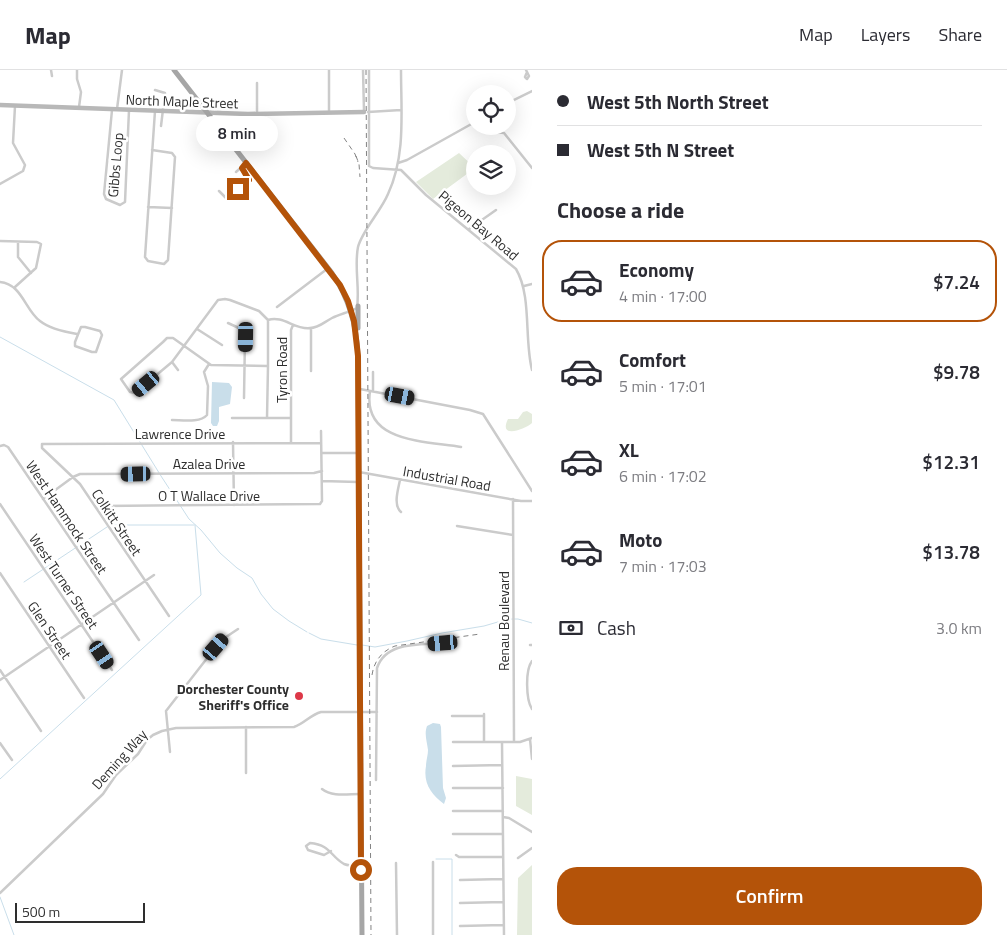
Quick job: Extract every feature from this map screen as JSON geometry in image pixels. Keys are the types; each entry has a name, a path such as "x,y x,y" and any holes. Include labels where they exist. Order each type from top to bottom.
{"main road":[{"path":"174,70 340,285 351,309 357,333"},
{"path":"348,301 353,304 357,302 358,330 362,935"}],"street":[{"path":"51,70 52,76"},
{"path":"77,70 77,79 81,92 79,108"},
{"path":"115,110 122,70"},
{"path":"329,70 329,114"},
{"path":"363,70 369,166 373,168 397,169"},
{"path":"366,112 369,70"},
{"path":"268,320 276,319 311,328 319,326 351,309 356,309 359,245 386,201 397,169 401,141 401,70"},
{"path":"257,83 257,114"},
{"path":"155,90 165,93 161,126"},
{"path":"516,99 532,91"},
{"name":"North Maple Street","path":"0,105 257,114 366,112"},
{"path":"0,184 23,171 25,165 14,143 15,106"},
{"name":"Gibbs Loop","path":"115,110 104,194 106,199 120,205 124,202 129,110"},
{"path":"366,112 401,110"},
{"path":"152,150 172,153 175,157 168,260 164,264 148,261 145,257 148,207 152,150 155,111"},
{"path":"398,162 408,160 466,127"},
{"path":"506,135 532,168"},
{"path":"527,161 532,159"},
{"path":"236,172 246,163"},
{"path":"219,191 226,198 249,180 242,168"},
{"name":"Pigeon Bay Road","path":"397,169 407,174 426,195 520,274 524,286 529,356 532,370"},
{"path":"148,207 172,208"},
{"path":"469,230 496,210"},
{"path":"0,240 37,242 41,244 36,268 15,287"},
{"path":"18,242 18,257 31,273"},
{"path":"277,307 328,268"},
{"path":"0,282 6,282 15,287 32,314 41,322 64,332 77,334"},
{"path":"524,286 532,284"},
{"path":"267,418 268,366 268,320 259,311 230,300 221,298 216,302 197,329 184,346 172,362 135,393 130,392 121,381 122,377 167,338 173,338 184,346 209,364 268,366"},
{"path":"228,323 241,329 245,334 244,398"},
{"name":"Tyron Road","path":"291,443 291,330 293,324"},
{"path":"85,326 100,331 102,335 96,352 75,346 77,334 80,327 85,326"},
{"path":"311,328 311,371"},
{"path":"197,329 222,345"},
{"path":"172,362 178,370"},
{"path":"172,420 200,420 207,415 208,386 204,372 209,364"},
{"path":"373,372 372,391 368,400 370,410 382,429 401,437 461,447"},
{"path":"358,389 483,414 532,491"},
{"path":"232,418 291,417"},
{"path":"321,431 322,481 359,482"},
{"path":"233,442 234,505"},
{"name":"Lawrence Drive","path":"41,446 43,444 321,443"},
{"name":"West Hammock Street","path":"1,446 4,444 8,447 139,640"},
{"name":"Colkitt Street","path":"41,446 80,484 169,616"},
{"path":"322,453 358,453"},
{"name":"Azalea Drive","path":"43,498 73,477 83,474 314,473 322,471"},
{"name":"Industrial Road","path":"359,472 525,502 532,501"},
{"path":"400,480 397,504 401,512"},
{"name":"O T Wallace Drive","path":"97,509 102,506 316,505 322,502 322,481"},
{"name":"Renau Boulevard","path":"513,499 514,742"},
{"name":"West Turner Street","path":"0,504 112,670"},
{"path":"457,526 513,535"},
{"name":"Glen Street","path":"0,573 84,698"},
{"path":"0,680 154,575"},
{"path":"170,752 165,716 169,706 223,639 238,629"},
{"path":"376,780 377,668 380,660 399,647 443,643"},
{"path":"532,661 528,671 528,700 532,709"},
{"path":"0,670 41,731"},
{"name":"Deming Way","path":"0,893 102,794 116,775 138,754 156,732 168,729 294,727 321,712 377,712"},
{"path":"452,716 484,715 484,742"},
{"path":"246,727 246,773"},
{"path":"453,742 522,742 531,738 532,760"},
{"path":"0,742 12,760"},
{"path":"502,742 504,935"},
{"path":"453,766 502,765"},
{"path":"453,788 502,788"},
{"path":"322,789 328,793 360,794"},
{"path":"453,811 503,811"},
{"path":"503,817 509,818 532,832"},
{"path":"453,834 502,834"},
{"path":"331,851 324,855 308,850 306,846 309,843 316,843 331,851 346,865 361,866"},
{"path":"518,858 532,848"},
{"path":"456,855 459,857 503,857"},
{"path":"432,862 433,935"},
{"path":"396,863 397,935"},
{"path":"460,880 503,879"},
{"path":"460,903 503,902"},
{"path":"460,926 503,925"}],"green space":[{"path":"459,153 466,160 466,175 433,199 416,182"},
{"path":"527,411 532,414 532,423 518,430 509,431 506,429 508,419 518,419 523,412"},
{"path":"516,776 532,779 532,815 516,806"},
{"path":"532,865 532,935 517,935 518,878"}],"water":[{"path":"212,382 229,383 232,387 230,404 219,407 217,426 213,426 211,423"},
{"path":"433,723 440,724 441,727 443,788 446,798 444,804 429,788 425,772 428,750 426,732 427,726"}],"waterway":[{"path":"0,337 114,400 189,519 220,553 252,578 261,594 273,609 307,632"},
{"path":"24,582 110,525 194,525"},
{"path":"0,779 201,595 195,525"},
{"path":"362,645 375,647 484,626 508,619 518,619 532,623"},
{"path":"309,633 321,639 357,645"},
{"path":"436,859 452,859 452,935"},
{"path":"0,897 14,935"}],"railway":[{"path":"366,70 371,935"},
{"path":"344,138 358,162"},
{"path":"356,156 360,177"},
{"path":"372,675 379,657 395,646 480,634"}],"place":[{"name":"Dorchester County Sheriff's Office","path":"299,696"}],"route":[{"path":"238,189 249,180 242,168 246,163 340,285 348,301 356,329 358,356 361,870"}]}
